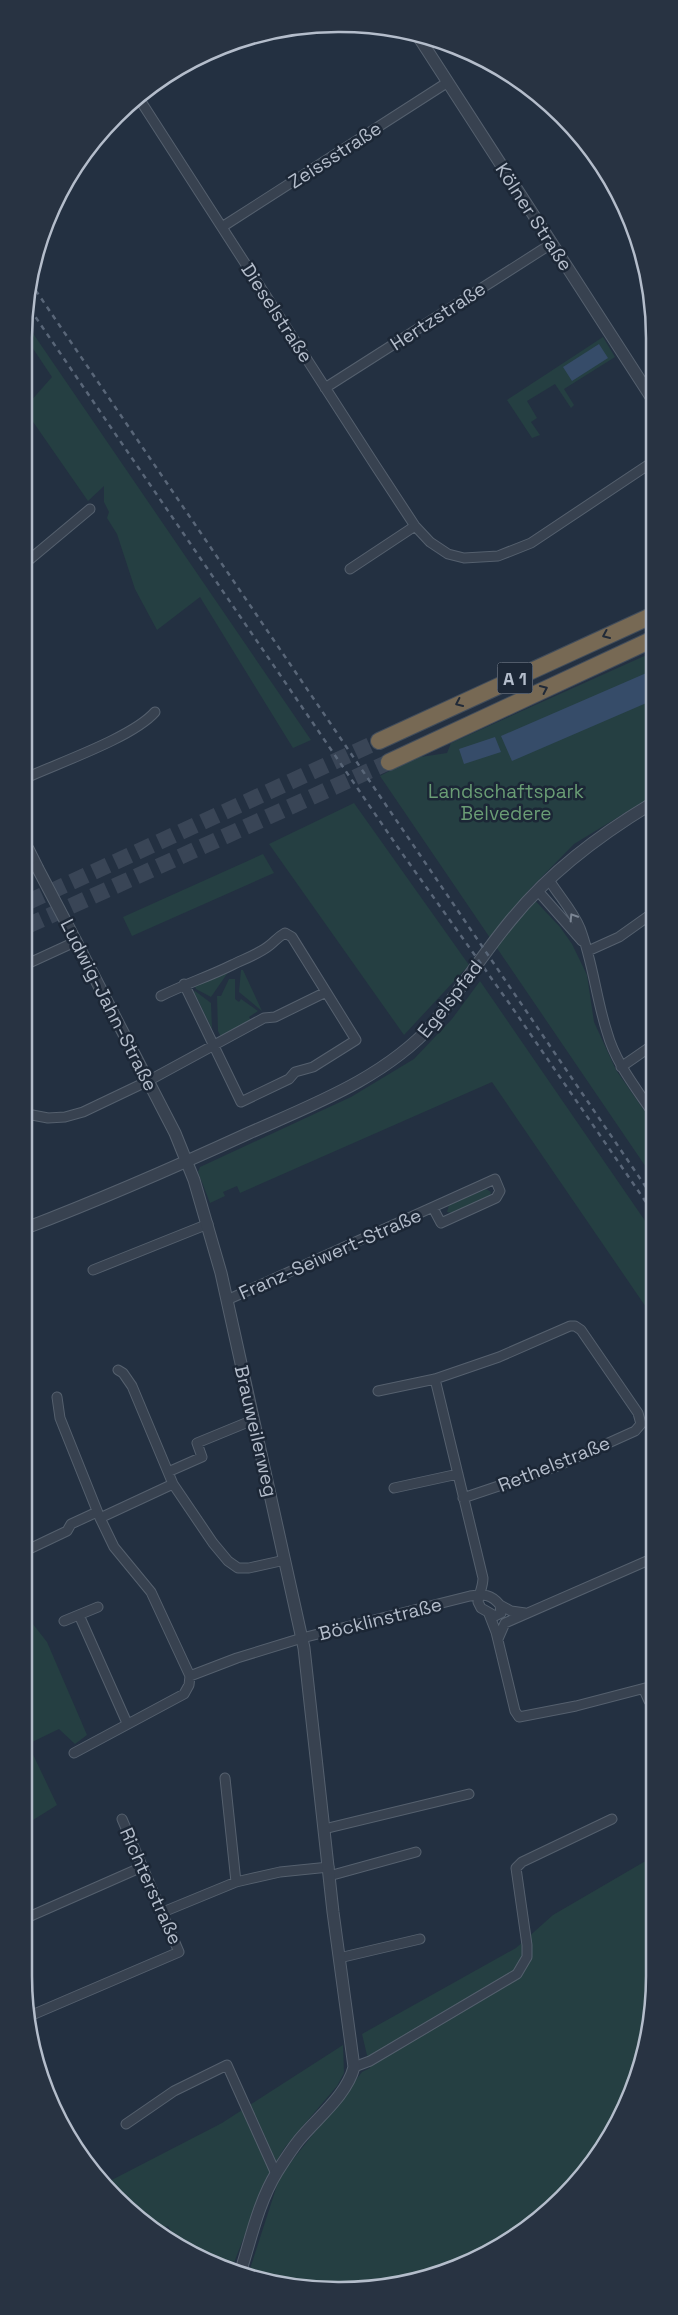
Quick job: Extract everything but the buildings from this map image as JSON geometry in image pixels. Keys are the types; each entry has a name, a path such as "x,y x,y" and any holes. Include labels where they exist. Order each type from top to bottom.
{"highway":[{"name":"A 1","path":"379,741 646,618"},
{"name":"A 1","path":"388,762 646,642"}],"street":[{"name":"Kölner Straße","path":"424,45 646,389"},
{"name":"Zeissstraße","path":"222,228 448,82"},
{"name":"Dieselstraße","path":"143,104 415,526 430,542 448,554 477,559 498,556 531,543 646,466"},
{"name":"Hertzstraße","path":"325,388 551,244"},
{"path":"32,558 90,510"},
{"path":"350,569 415,526"},
{"path":"32,775 130,731 148,720 155,712"},
{"name":"Egelspfad","path":"32,1226 188,1162 372,1074 409,1048 433,1024 507,925 549,880 606,831 646,807"},
{"name":"Ludwig-Jahn-Straße","path":"32,857 188,1162"},
{"path":"549,880 580,927 606,1032 621,1067 646,1103"},
{"path":"538,891 586,947"},
{"path":"586,947 619,936 646,918"},
{"path":"161,996 184,984 192,980 202,980 271,945 276,938 284,933 292,937 356,1040 313,1067 295,1072 289,1079 241,1102 184,984"},
{"path":"32,962 77,942"},
{"path":"32,1115 48,1118 65,1117 90,1109 148,1081 215,1045 224,1038 264,1018 275,1018 326,992"},
{"path":"621,1067 646,1050"},
{"name":"Brauweilerweg","path":"188,1162 208,1224 227,1300 302,1638 354,2067"},
{"name":"Franz-Seiwert-Straße","path":"227,1300 495,1179 500,1191 496,1198 441,1223 433,1208"},
{"path":"94,1270 208,1224"},
{"name":"Rethelstraße","path":"435,1379 499,1357 575,1326 581,1330 638,1413 641,1424 635,1431 555,1467 463,1498"},
{"path":"118,1370 132,1386 173,1484 213,1543 228,1561 238,1568 249,1568 285,1560"},
{"path":"378,1391 435,1379 485,1586 500,1605 520,1613 528,1613"},
{"path":"57,1397 60,1418 99,1515 114,1546 151,1592 190,1676 189,1685 184,1694 74,1753"},
{"path":"168,1472 202,1457 197,1443 253,1420"},
{"path":"394,1488 458,1474"},
{"path":"32,1548 67,1531 71,1524 99,1515 173,1484"},
{"path":"498,1640 502,1626 512,1620 646,1561"},
{"path":"483,1578 478,1602 488,1612 498,1640 515,1711 519,1717 559,1710 646,1688"},
{"name":"Böcklinstraße","path":"302,1638 458,1599 480,1595 489,1595 493,1598"},
{"name":"Böcklinstraße","path":"458,1599 467,1600 488,1612 512,1620"},
{"path":"488,1612 501,1613 500,1605"},
{"path":"64,1621 98,1607"},
{"path":"79,1615 127,1723"},
{"path":"190,1676 237,1658 302,1638"},
{"path":"225,1778 236,1882"},
{"path":"324,1829 469,1794"},
{"path":"242,2267 254,2228 276,2174 298,2142 342,2091 351,2078 354,2067 370,2061 516,1974 527,1957 527,1944 516,1868 522,1862 612,1819"},
{"name":"Richterstraße","path":"35,2014 179,1952 122,1820"},
{"path":"163,1912 236,1882 280,1872 329,1872 416,1852"},
{"path":"32,1915 142,1866"},
{"path":"340,1958 420,1939"},
{"path":"126,2124 174,2091 227,2065 276,2174"}],"green space":[{"path":"32,332 311,740 293,748 200,597 157,630 135,589 117,534 107,518 109,512 104,502 104,486 88,501 32,420 32,400 52,377 32,347"},
{"path":"603,337 615,357 564,389 574,405 571,408 555,384 527,401 537,418 531,422 540,435 532,438 507,400"},
{"name":"Landschaftspark Belvedere","path":"646,655 646,800 574,844 527,892 560,927 572,944 587,975 594,1022 616,1070 646,1113 646,1167 380,776 414,758 447,753 451,743"},
{"path":"354,803 469,965 404,1035 269,844"},
{"path":"263,854 274,873 132,936 123,917"},
{"path":"231,968 211,997 196,989 195,986"},
{"path":"241,970 243,970 262,1011 239,992"},
{"path":"229,979 235,979 235,999 239,1002 241,999 258,1011 249,1017 252,1022 221,1037 218,1031 217,996 221,996"},
{"path":"480,981 646,1222 646,1307 492,1082 240,1193 237,1186 223,1192 225,1196 210,1203 198,1172 200,1167 351,1097 414,1059 452,1019"},
{"path":"194,992 211,1003 212,1029"},
{"path":"486,1189 491,1192 490,1196 453,1213 447,1212 449,1205"},
{"path":"32,1623 47,1642 87,1735 75,1744 59,1729 32,1742"},
{"path":"32,1752 57,1805 33,1820 32,1818"},
{"path":"646,1861 646,1976 640,2036 629,2075 614,2112 582,2163 556,2193 526,2219 475,2251 438,2266 399,2277 359,2282 299,2280 250,2269 280,2176 362,2072 370,2068 362,2034 516,1948 553,1915"},
{"path":"343,2045 344,2073 337,2086 285,2147 267,2177 234,2264 203,2251 172,2233 168,2226 164,2228 122,2193 111,2180 222,2123"}],"water":[{"path":"599,344 608,358 572,381 563,367"},
{"path":"646,673 646,703 512,761 501,736"},
{"path":"495,737 501,752 464,764 459,749"}],"tunnel":[{"path":"32,900 379,741"},
{"path":"32,924 389,762"}],"railway":[{"path":"36,291 646,1187"},
{"path":"33,314 399,849 509,1003 646,1202"}]}
